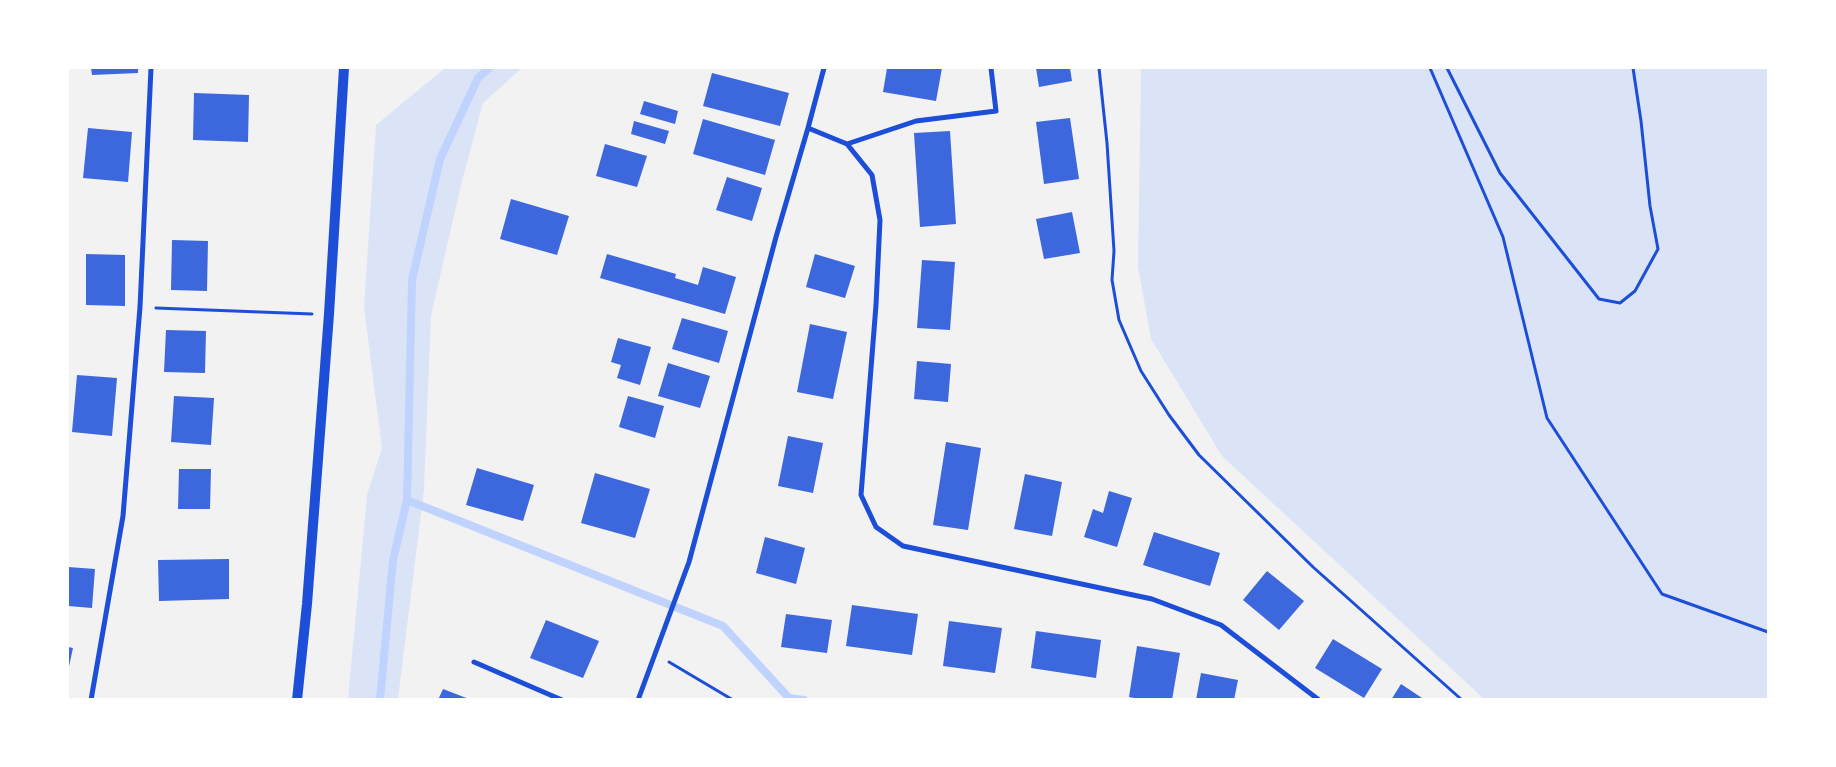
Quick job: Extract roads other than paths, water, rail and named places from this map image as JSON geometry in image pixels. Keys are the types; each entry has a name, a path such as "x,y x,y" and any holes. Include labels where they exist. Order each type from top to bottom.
{"main road":[{"path":"296,700 307,604 329,314 344,68"}],"street":[{"path":"91,700 123,516 140,307 151,68"},
{"path":"638,700 689,562 776,236 824,68"},
{"path":"847,144 916,121 996,111 992,68"},
{"path":"808,128 847,144 872,175 880,220 862,495 876,526 903,546 1152,599 1222,625 1319,700"},
{"path":"474,662 562,700"}],"waterway":[{"path":"380,700 393,560 407,500 412,280 440,159 478,78 489,68"},
{"path":"407,500 723,626 789,698 804,700"}]}
